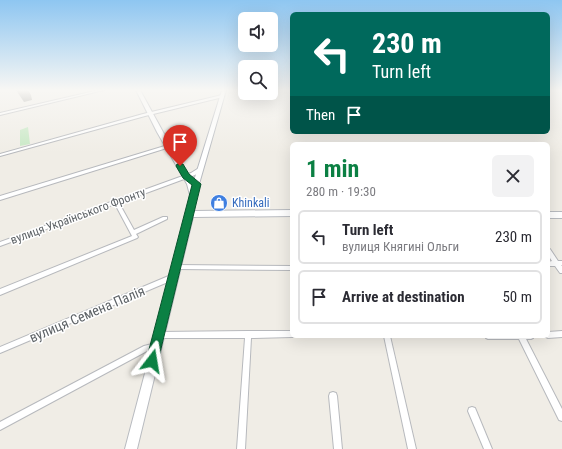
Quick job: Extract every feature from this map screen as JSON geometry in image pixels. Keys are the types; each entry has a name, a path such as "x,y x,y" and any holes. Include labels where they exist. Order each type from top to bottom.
{"main road":[{"path":"192,198 218,111"},
{"path":"131,449 190,214 192,198 192,190 186,176 150,113"},
{"path":"186,176 197,184"},
{"path":"190,214 290,213"},
{"path":"550,215 562,215"}],"street":[{"path":"0,114 13,111"},
{"path":"0,154 159,111"},
{"path":"0,198 169,146"},
{"name":"вулиця Українського Фронту","path":"0,244 186,176 201,169"},
{"path":"0,292 135,237 116,202"},
{"path":"133,234 165,218"},
{"path":"550,253 559,263 562,271"},
{"path":"176,267 290,268"},
{"name":"вулиця Семена Палія","path":"0,350 173,278"},
{"path":"242,449 248,334"},
{"path":"159,336 290,334"},
{"path":"550,335 562,334"},
{"path":"388,338 412,449"},
{"path":"522,338 562,418"},
{"path":"0,426 146,348 156,346"},
{"path":"333,396 338,449"},
{"path":"472,411 488,449"}],"green space":[{"path":"28,127 30,144 20,146 20,130"}],"building":[{"path":"215,199 223,199 223,203 214,203"}],"place":[{"name":"Khinkali","path":"219,203"}],"route":[{"path":"152,361 190,214 192,198 197,184 186,176 180,166"}]}
